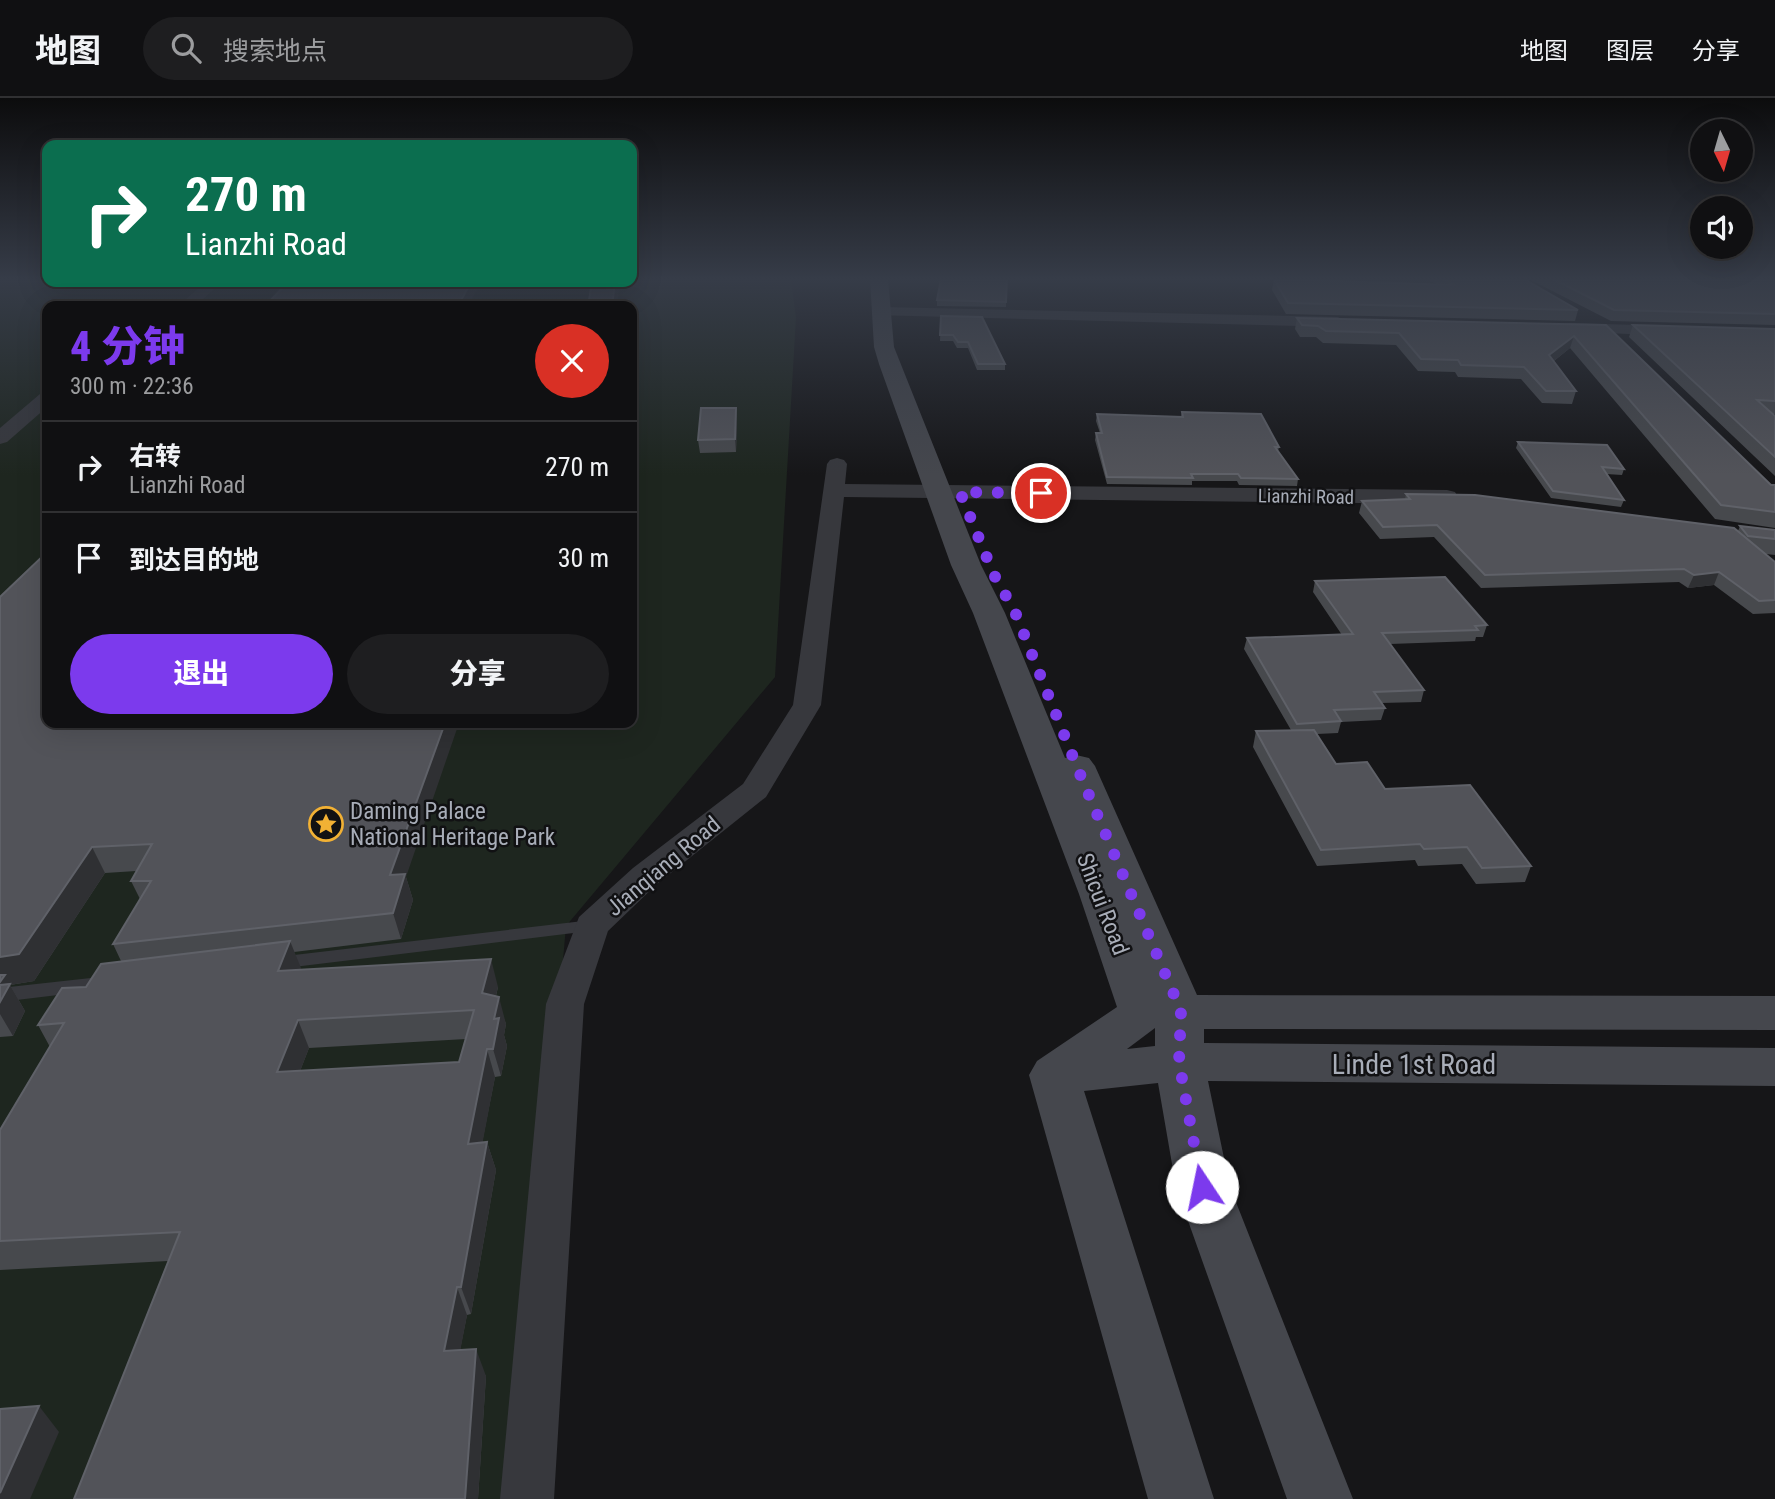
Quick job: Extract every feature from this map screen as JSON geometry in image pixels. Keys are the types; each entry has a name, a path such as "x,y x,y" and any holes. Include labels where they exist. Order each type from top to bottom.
{"main road":[{"name":"Shicui Road","path":"884,344 890,363 950,491 967,565 989,613 1100,894 1162,1012 1179,1062 1202,1187 1320,1499"},
{"path":"1181,1499 1054,1075 1162,1012 1775,1013"},
{"name":"Linde 1st Road","path":"1054,1075 1179,1062 1775,1067"}],"street":[{"path":"1623,344 1627,348"},
{"path":"0,438 42,402"},
{"name":"Lianzhi Road","path":"836,477 950,491 1472,497"},
{"name":"Jianqiang Road","path":"527,1499 565,1004 592,926 645,876 755,790 807,705 836,477"}],"lane":[{"path":"261,965 592,926"},
{"path":"0,995 124,981"}],"shaded area":[{"name":"Daming Palace National Heritage Park","path":"0,344 42,344 42,728 637,728 637,344 794,344 775,677 566,926 516,1499 0,1499"}],"building":[{"path":"969,344 995,344 1005,364 978,364"},
{"path":"1409,344 1563,344 1549,355 1576,391 1546,391 1524,367 1461,365 1458,360 1421,359"},
{"path":"1581,344 1626,344 1771,485 1775,485 1775,512 1721,505"},
{"path":"1654,344 1775,344 1775,401 1757,400 1775,416 1775,457"},
{"path":"701,408 736,408 735,439 698,440"},
{"path":"1182,412 1261,414 1279,447 1275,447 1298,479 1241,478 1238,474 1191,474 1193,478 1107,477 1096,433 1102,433 1097,414 1183,417"},
{"path":"1518,442 1607,445 1624,469 1602,467 1624,500 1553,491"},
{"path":"1406,494 1475,495 1734,528 1775,562 1775,600 1759,601 1719,572 1694,575 1684,569 1485,575 1437,525 1383,527 1362,501 1410,499"},
{"path":"1740,526 1775,530 1775,539 1748,536"},
{"path":"42,557 42,728 443,728 390,875 405,874 393,913 113,944 151,881 131,881 152,844 92,847 19,954 0,957 0,597"},
{"path":"1445,577 1487,625 1475,626 1478,630 1382,633 1424,690 1374,692 1385,708 1334,710 1341,721 1297,724 1247,638 1353,634 1315,581"},
{"path":"1314,730 1336,764 1367,762 1385,789 1470,785 1531,866 1482,868 1467,847 1424,849 1420,844 1321,850 1256,731"},
{"path":"290,941 278,971 491,959 482,993 499,997 494,1019 499,1018 493,1049 487,1049 468,1144 487,1142 461,1287 457,1287 444,1351 476,1349 465,1499 74,1499 180,1232 0,1241 0,1130 64,1023 38,1025 62,988 86,987 101,964","holes":["474,1010 459,1062 277,1072 298,1020"]},
{"path":"10,984 0,1002 0,985"},
{"path":"39,1406 0,1493 0,1409"}],"place":[{"name":"Daming Palace National Heritage Park","path":"326,824"}],"route":[{"path":"1041,493 960,492 994,575 1015,612 1077,767 1181,1011 1179,1062 1202,1187"}]}
